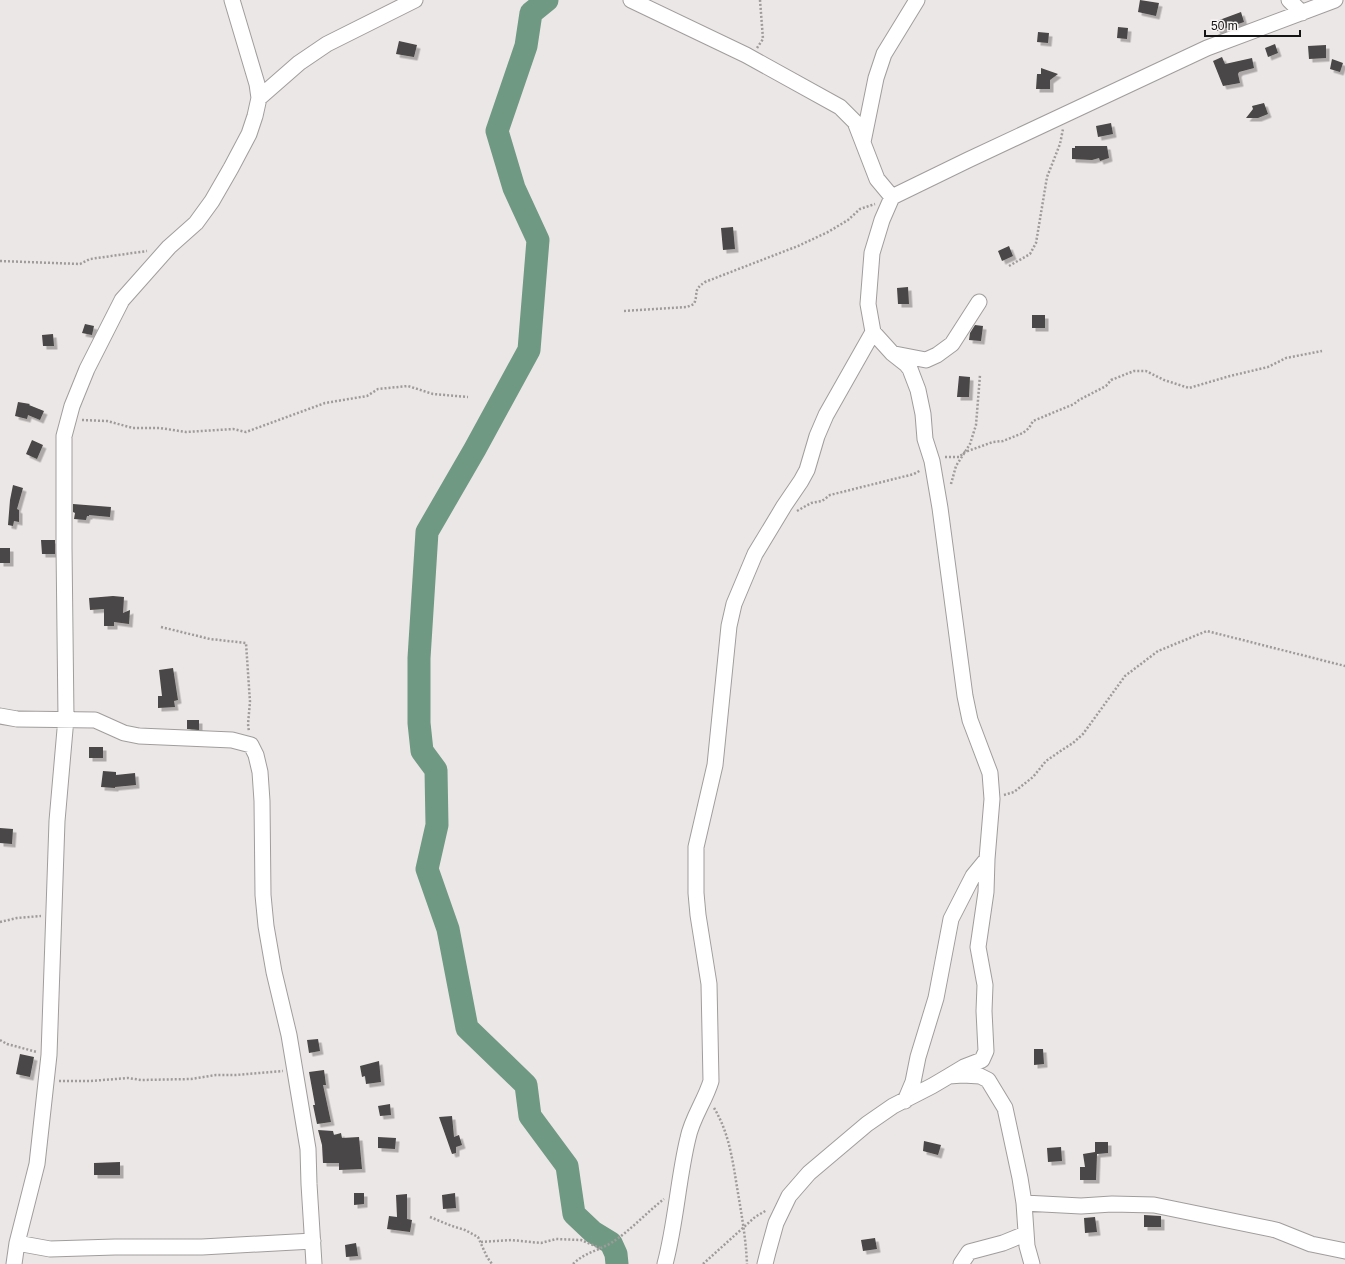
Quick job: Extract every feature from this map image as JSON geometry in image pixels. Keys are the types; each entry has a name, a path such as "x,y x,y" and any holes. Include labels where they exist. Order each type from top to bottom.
{"street":[{"path":"14,1264 17,1243 37,1164 49,1055 57,820 66,718 63,471 64,436 74,400 87,368 122,300 169,247 196,223 212,201 249,134 259,98 257,84 232,0"},
{"path":"259,98 299,63 327,44 415,0"},
{"path":"631,0 746,56 840,107 855,122 877,179 892,197"},
{"path":"863,142 876,78 884,54 917,0"},
{"path":"1290,0 1302,13"},
{"path":"765,1264 776,1223 790,1196 809,1173 867,1124 893,1106 932,1086 964,1066 982,1060 986,1051 984,1011 985,985 978,947 986,892 992,799 990,773 970,720 965,696 940,508 932,462 925,439 923,414 918,390 910,369 892,353 873,332 868,304 872,253 882,220 892,197 1207,48 1336,0"},
{"path":"892,353 926,360 937,355 952,344 979,302"},
{"path":"665,1264 672,1240 688,1136 711,1081 709,984 698,915 696,893 696,847 715,765 730,626 734,604 755,554 780,511 807,470 817,436 826,415 873,332"},
{"path":"0,716 17,719 66,718 95,720 124,733 139,736 232,740 251,745 256,755 260,772 262,801 263,895 266,926 295,1070 308,1149 314,1264"},
{"path":"905,1101 913,1082 918,1057 936,998 951,919 973,876 987,859"},
{"path":"949,1076 980,1076 988,1080 1005,1108 1024,1203 1026,1246 1032,1264"},
{"path":"1024,1203 1081,1206 1112,1204 1154,1206 1276,1230 1312,1244 1345,1251"},
{"path":"961,1264 969,1252 1003,1243 1025,1234"},
{"path":"17,1243 50,1249 202,1247 313,1241"}],"path":[{"path":"746,56 756,49 763,39 760,0"},
{"path":"1009,266 1030,254 1036,243 1047,178 1060,144 1067,113"},
{"path":"624,311 687,307 694,304 698,287 705,282 798,246 842,224 860,209 875,205 892,197"},
{"path":"0,261 80,264 90,259 148,250"},
{"path":"791,514 830,495 914,474 925,468 935,458 959,457 965,452 993,442 1003,441 1022,433 1029,428 1033,421 1074,404 1106,386 1111,380 1134,371 1146,371 1164,380 1190,388 1268,367 1286,358 1322,351"},
{"path":"950,485 956,466 970,444 976,425 980,375"},
{"path":"68,423 80,420 107,421 133,428 160,428 186,432 233,429 246,432 325,404 367,396 378,389 408,386 433,394 468,397"},
{"path":"160,627 210,639 246,643 250,702 248,724 251,745"},
{"path":"992,799 1014,792 1033,777 1046,761 1074,743 1083,734 1125,676 1158,651 1207,631 1345,666"},
{"path":"0,922 18,918 53,915"},
{"path":"0,1040 7,1044 49,1055"},
{"path":"47,1080 65,1082 128,1078 141,1080 191,1079 216,1075 236,1075 295,1070"},
{"path":"706,1096 721,1119 729,1141 744,1228 747,1264"},
{"path":"573,1264 583,1255 611,1243 679,1188"},
{"path":"703,1264 755,1217 790,1196"},
{"path":"430,1217 465,1230 478,1237 487,1257 492,1264"},
{"path":"480,1242 511,1240 541,1243 556,1239 581,1240 600,1248"}],"building":[{"path":"1140,0 1159,3 1156,16 1138,12"},
{"path":"1241,12 1244,22 1217,31 1214,22"},
{"path":"1118,27 1128,28 1127,39 1117,38"},
{"path":"1038,32 1049,33 1048,43 1037,42"},
{"path":"399,41 417,45 414,57 396,54"},
{"path":"1275,44 1278,53 1268,57 1265,48"},
{"path":"1326,45 1326,58 1309,59 1308,46"},
{"path":"1222,57 1225,64 1252,58 1254,68 1239,72 1240,83 1223,86 1213,61"},
{"path":"1332,59 1343,63 1340,72 1330,69"},
{"path":"1041,68 1058,74 1050,80 1050,89 1036,89 1037,74 1041,74"},
{"path":"1264,103 1268,114 1258,118 1246,118 1253,109 1252,106"},
{"path":"1111,123 1113,134 1098,137 1096,126"},
{"path":"1075,146 1107,146 1109,158 1100,161 1099,158 1092,160 1072,159 1072,148 1075,148"},
{"path":"733,227 735,249 723,250 721,228"},
{"path":"1009,246 1013,256 1002,261 998,251"},
{"path":"908,287 909,304 898,304 897,288"},
{"path":"1032,315 1045,315 1045,328 1032,328"},
{"path":"85,324 94,326 92,335 82,333"},
{"path":"975,325 983,326 981,341 969,340 970,333"},
{"path":"53,334 54,346 43,346 42,335"},
{"path":"959,376 970,377 969,397 957,397"},
{"path":"18,402 30,404 29,405 44,411 40,420 28,415 27,419 15,416"},
{"path":"32,440 43,445 37,459 26,454"},
{"path":"13,485 23,488 17,509 19,510 19,522 14,521 13,526 8,525"},
{"path":"73,504 111,507 110,517 89,515 87,516 86,520 74,519 75,513 73,512"},
{"path":"41,540 55,540 55,554 42,554"},
{"path":"0,548 10,548 10,563 0,563"},
{"path":"113,596 124,597 123,613 130,610 129,624 114,622 114,626 104,626 104,609 90,610 89,598"},
{"path":"173,668 178,700 174,701 175,707 158,708 158,696 162,696 159,670"},
{"path":"187,720 199,720 199,730 187,729"},
{"path":"89,747 103,747 103,758 89,758"},
{"path":"103,771 116,772 116,775 135,773 136,785 115,788 101,787"},
{"path":"0,828 13,829 12,844 0,843"},
{"path":"318,1039 320,1051 309,1053 307,1040"},
{"path":"1034,1049 1043,1049 1044,1064 1034,1065"},
{"path":"20,1054 34,1057 30,1077 16,1074"},
{"path":"379,1061 381,1082 366,1084 365,1076 362,1077 360,1066"},
{"path":"324,1070 326,1085 323,1085 331,1122 317,1124 309,1072"},
{"path":"390,1104 391,1115 380,1116 378,1106"},
{"path":"452,1116 454,1137 459,1135 462,1145 456,1147 456,1153 452,1154 439,1117"},
{"path":"318,1130 333,1131 334,1135 341,1133 342,1138 359,1137 362,1169 339,1170 339,1163 323,1163 322,1145"},
{"path":"378,1137 396,1138 395,1149 378,1148"},
{"path":"924,1141 941,1145 938,1155 923,1151"},
{"path":"1095,1142 1108,1142 1108,1153 1097,1154 1096,1180 1080,1180 1080,1167 1085,1167 1083,1154 1095,1152"},
{"path":"1061,1147 1062,1161 1048,1162 1047,1148"},
{"path":"120,1162 120,1175 94,1175 94,1163"},
{"path":"354,1193 364,1193 364,1204 354,1205"},
{"path":"455,1193 456,1208 443,1209 442,1195"},
{"path":"407,1194 407,1219 412,1220 410,1232 387,1229 389,1216 397,1217 396,1195"},
{"path":"1144,1215 1161,1216 1161,1227 1144,1227"},
{"path":"1095,1217 1097,1232 1085,1233 1084,1218"},
{"path":"875,1238 877,1249 863,1251 861,1240"},
{"path":"356,1243 358,1256 346,1257 345,1245"}],"waterway":[{"path":"547,0 531,13 526,46 497,131 514,188 538,240 529,350 475,449 427,532 419,658 419,723 422,751 436,770 437,825 427,869 448,929 467,1028 526,1085 530,1116 567,1166 574,1214 593,1232 611,1243 616,1254 617,1264"}]}
